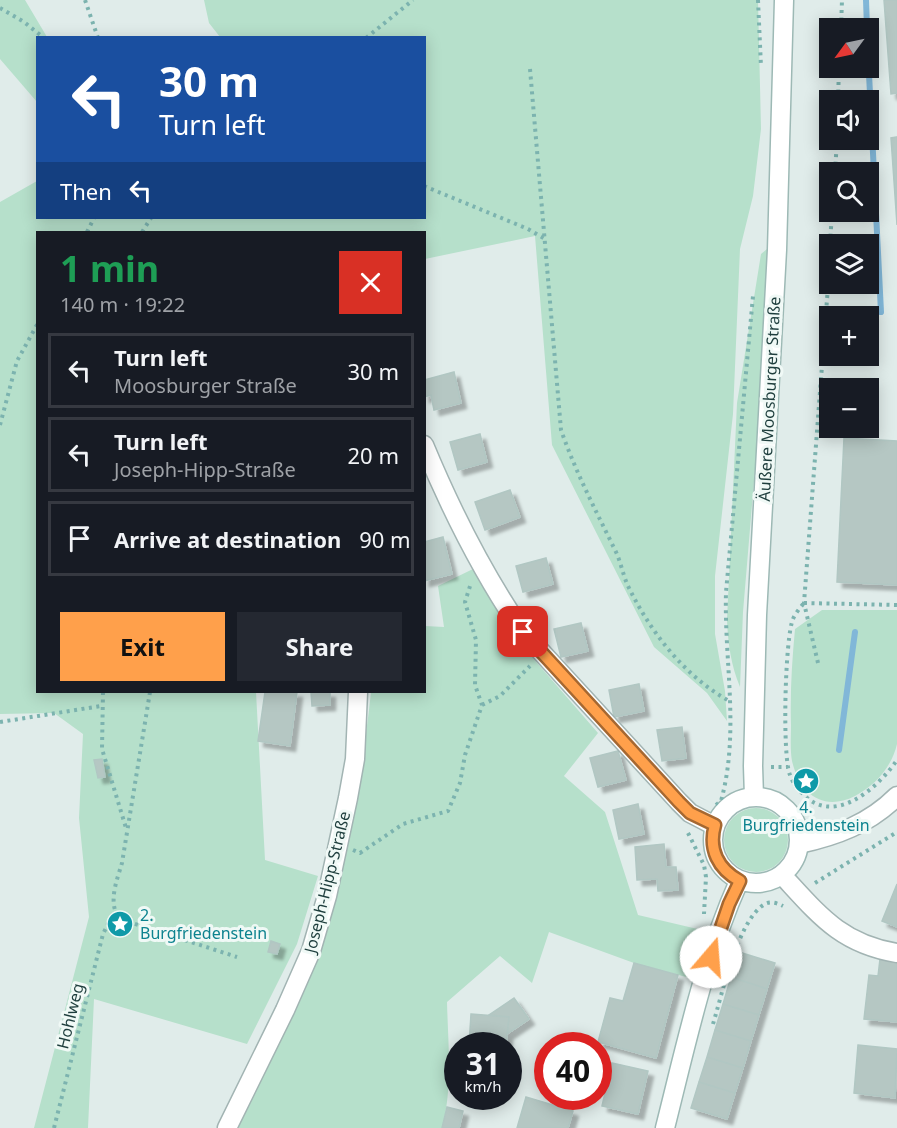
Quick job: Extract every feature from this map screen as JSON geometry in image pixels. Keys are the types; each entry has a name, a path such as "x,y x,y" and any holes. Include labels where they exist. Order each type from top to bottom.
{"street":[{"name":"Äußere Moosburger Straße","path":"754,797 757,615 778,238 784,0"},
{"path":"426,450 453,512 484,570 523,632 690,813 715,825"},
{"name":"Joseph-Hipp-Straße","path":"227,1128 285,1010 311,951 338,845 355,759 358,693"},
{"path":"760,796 774,800 786,809 795,821 799,844 792,864 782,875 768,882 754,884 740,881 722,868 712,846 715,825 722,812 731,804 754,797 760,796"},
{"path":"799,844 833,836 851,828 883,810 897,796"},
{"path":"782,875 843,934 865,945 897,953"},
{"path":"665,1128 705,974 725,914 740,881"}],"path":[{"path":"85,0 97,36"},
{"path":"368,36 413,0"},
{"path":"758,0 761,68"},
{"path":"841,18 842,0"},
{"path":"0,8 24,22 42,36"},
{"path":"530,69 561,430 574,467 617,554 628,585 647,619 689,672 713,693 731,703"},
{"path":"426,187 528,229 546,240"},
{"path":"818,663 804,603 827,294"},
{"path":"705,893 704,865 687,830 690,813 699,803 711,807 721,801 729,765 731,703 725,628 726,592 753,295"},
{"path":"0,425 17,361 36,327"},
{"path":"338,845 360,853 404,824 448,811 460,783 465,755 482,705 475,685 476,640 465,602 476,575 484,570"},
{"path":"804,603 897,605"},
{"path":"804,603 792,620 785,711 790,776 797,788 819,806 832,807 852,801 871,790 887,775 897,760"},
{"path":"482,705 500,696 511,687 542,654"},
{"path":"103,693 102,749 127,829"},
{"path":"150,693 113,909 120,919 237,957"},
{"path":"0,722 101,706"},
{"path":"711,1029 744,928 759,909 767,903 775,902 784,907 800,894 897,832"},
{"name":"Hohlweg","path":"54,1128 103,934 115,914"}],"green space":[{"path":"0,0 25,0 46,36 36,36 36,101 0,59"},
{"path":"204,0 758,0 761,129 753,196 740,249 733,414 715,576 715,634 725,691 727,721 707,693 654,647 552,445 535,236 426,259 426,231 36,231 36,693 256,693 265,860 318,876 297,944 247,1044 94,999 88,1128 34,1128 89,917 79,818 83,734 54,713 0,714 0,202 36,182 36,219 426,219 426,36 219,36 209,23"},
{"path":"774,243 743,612 740,687 730,654 727,620 737,403 761,254"},
{"path":"473,569 511,633 598,733 564,776 605,812 638,915 706,931 690,978 634,963 549,932 532,983 500,956 447,1002 448,1032 444,1032 446,1110 442,1128 238,1128 290,1017 328,909 355,801 371,693 426,693 426,626 444,627 438,586"},
{"path":"822,610 897,610 897,744 895,752 882,774 870,786 855,796 833,802 823,801 807,791 796,773 791,752 791,689 795,629"},
{"path":"750,808 762,808 779,817 786,828 788,840 786,852 779,863 762,872 750,872 738,867 729,858 724,846 724,834 729,822 738,813"}],"building":[{"path":"884,0 897,0 897,93 891,94"},
{"path":"897,137 897,225 891,138"},
{"path":"454,372 461,403 434,410 431,395 426,396 426,379"},
{"path":"480,434 487,462 458,470 450,442"},
{"path":"844,438 897,441 897,585 837,582"},
{"path":"510,490 520,517 485,530 475,502"},
{"path":"443,537 452,574 426,580 426,541"},
{"path":"546,558 553,584 523,592 516,566"},
{"path":"581,623 588,651 561,657 554,629"},
{"path":"639,684 644,711 614,717 609,690"},
{"path":"265,693 297,693 290,746 258,741"},
{"path":"311,693 330,693 330,705 312,706"},
{"path":"682,727 686,758 662,761 657,730"},
{"path":"618,751 626,780 598,787 590,758"},
{"path":"102,759 105,777 98,778 94,760"},
{"path":"638,804 644,834 619,839 613,810"},
{"path":"664,844 666,867 676,867 678,890 658,891 657,879 637,880 635,847"},
{"path":"897,884 897,927 882,921"},
{"path":"271,941 280,944 277,954 268,952"},
{"path":"739,952 775,963 767,989 731,977"},
{"path":"880,959 897,961 897,1022 864,1019 869,975 878,976"},
{"path":"634,963 678,975 656,1058 612,1046 612,1032 601,1032 610,998 623,1001"},
{"path":"731,977 767,989 759,1015 723,1004"},
{"path":"514,998 529,1019 507,1032 509,1017 489,1015"},
{"path":"723,1004 759,1015 751,1041 715,1030"},
{"path":"471,1014 509,1017 507,1032 470,1032"},
{"path":"715,1030 751,1041 743,1068 707,1057"},
{"path":"858,1045 897,1049 895,1098 854,1093"},
{"path":"707,1057 743,1068 735,1093 699,1082"},
{"path":"612,1063 648,1071 638,1114 612,1108"},
{"path":"699,1082 735,1093 727,1119 691,1108"},
{"path":"526,1097 534,1099 534,1110 573,1111 568,1128 517,1128"},
{"path":"446,1110 463,1111 459,1128 442,1128"}],"waterway":[{"path":"866,0 867,18"},
{"path":"869,78 881,312"},
{"path":"839,750 855,632"}],"place":[{"name":"4. Burgfriedenstein","path":"806,781"},
{"name":"2. Burgfriedenstein","path":"120,924"}],"route":[{"path":"523,632 679,802 690,813 715,825 712,846 716,858 722,868 740,881 729,904 711,957"}]}
